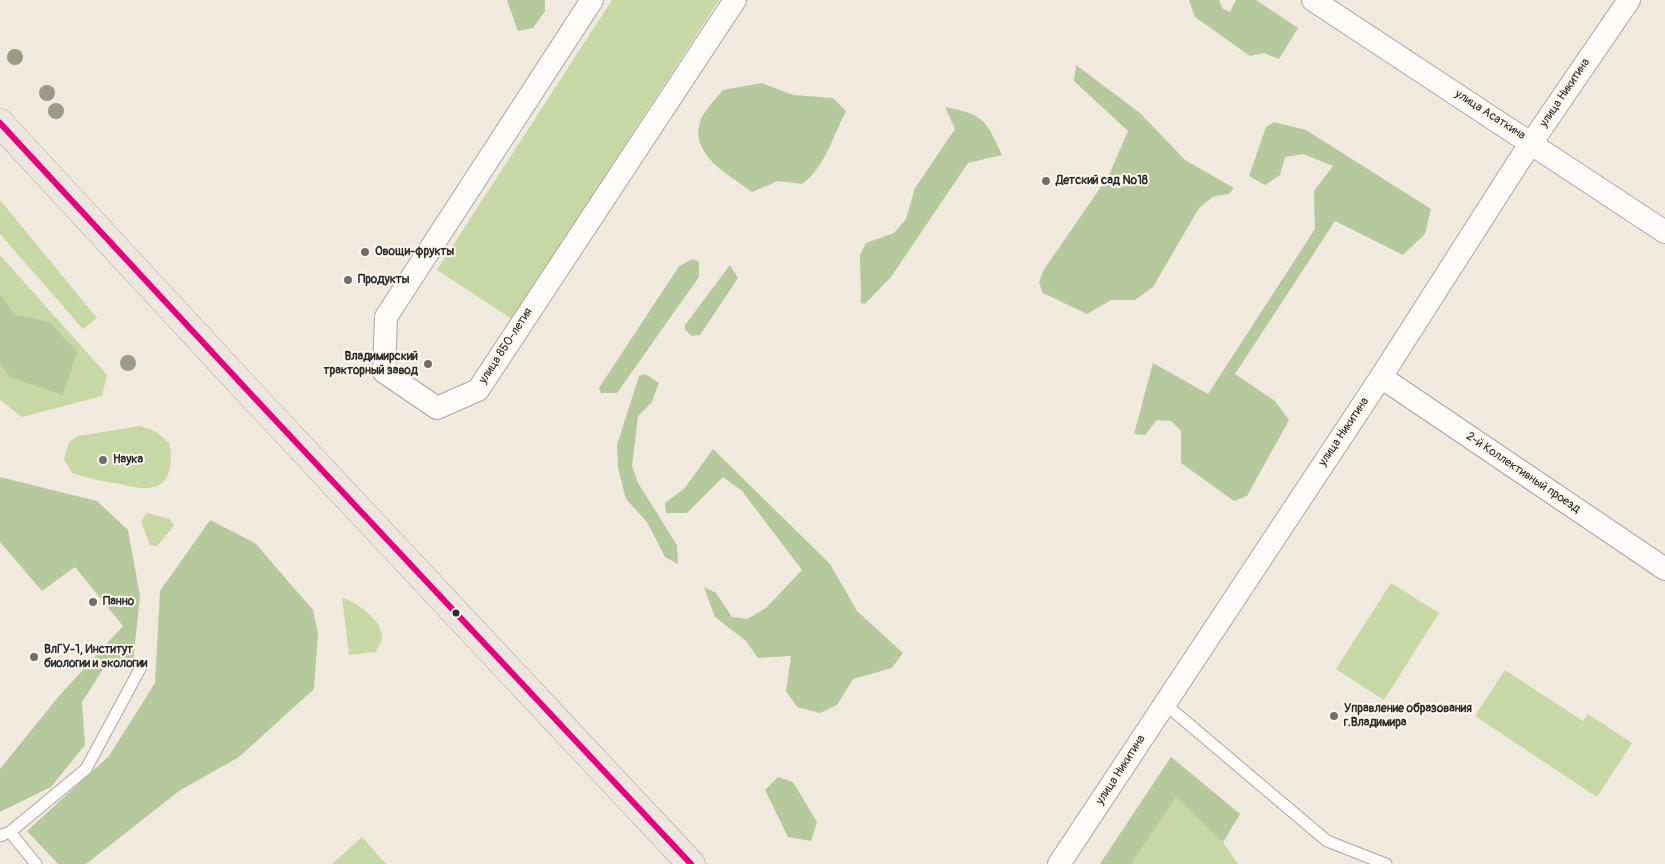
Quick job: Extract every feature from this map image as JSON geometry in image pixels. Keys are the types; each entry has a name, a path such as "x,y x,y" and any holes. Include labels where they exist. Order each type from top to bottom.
{"main road":[{"path":"0,123 691,864"}],"street":[{"name":"улица 850-летия","path":"592,0 386,317 384,372 437,408 478,390 735,0"},
{"name":"улица Асаткина","path":"1313,0 1532,142 1665,232"},
{"name":"улица Никитина","path":"1060,864 1381,377 1532,142 1628,0"},
{"name":"2-й Коллективный проезд","path":"1381,377 1404,395 1665,569"}],"lane":[{"path":"36,864 5,834 86,769 141,667"},
{"path":"1165,704 1327,841 1386,864"}],"green space":[{"path":"507,0 545,0 545,11 533,28 518,31"},
{"path":"612,0 719,0 512,319 437,270"},
{"path":"1189,0 1219,0 1223,9 1230,12 1236,0 1256,0 1298,28 1279,59 1264,53 1250,56 1195,17"},
{"path":"1076,65 1140,113 1185,160 1234,188 1229,194 1214,196 1199,208 1153,287 1135,300 1111,300 1087,314 1043,293 1039,283 1043,271 1109,175 1128,131 1074,81"},
{"path":"762,83 793,95 833,98 846,111 828,150 810,178 802,184 778,181 752,192 723,171 706,155 698,134 700,122 704,114 723,90"},
{"path":"945,107 968,113 982,120 1002,155 968,163 891,277 865,304 861,303 860,255 866,243 894,233 906,219 915,188 955,129"},
{"path":"1274,122 1306,130 1431,209 1425,234 1403,255 1335,221 1235,374 1275,401 1289,420 1247,496 1234,501 1181,463 1181,431 1171,421 1157,420 1145,435 1134,434 1153,363 1208,394 1315,229 1314,191 1333,166 1303,154 1285,157 1280,175 1265,185 1249,176 1266,127"},
{"path":"0,200 97,318 83,329 0,234"},
{"path":"0,255 107,375 102,396 22,417 0,400 0,365 10,377 50,322 15,314 0,294"},
{"path":"693,259 699,262 699,277 617,393 601,393 599,388 679,266"},
{"path":"730,265 738,278 700,335 691,336 685,329 685,325"},
{"path":"0,294 15,314 50,322 77,352 63,395 10,377 0,365"},
{"path":"645,374 659,383 652,402 638,416 632,466 638,483 677,545 678,564 665,557 647,522 626,499 618,468 617,445 639,376"},
{"path":"140,426 155,431 169,443 171,457 169,472 162,483 156,486 138,488 78,475 72,473 64,459 69,442 78,436"},
{"path":"713,449 830,564 857,611 903,653 892,668 853,679 837,705 820,713 797,707 786,691 791,656 758,658 746,641 715,617 704,587 716,593 732,617 747,619 766,608 802,570 742,491 723,477 687,513 666,513 665,503 684,489"},
{"path":"0,477 97,501 128,530 140,596 133,662 105,666 82,702 85,745 51,787 0,812 0,769 59,696 123,626 75,567 42,591 0,542"},
{"path":"147,513 170,519 174,526 157,546 150,545 141,521"},
{"path":"210,520 255,543 313,610 318,633 314,689 239,757 179,791 86,864 58,864 27,831 109,756 155,683 160,591"},
{"path":"1391,583 1439,613 1384,700 1336,669"},
{"path":"342,597 368,613 378,624 382,638 376,652 349,655"},
{"path":"1505,670 1583,721 1588,714 1632,743 1597,797 1475,716"},
{"path":"1171,757 1240,814 1223,842 1238,864 1100,864"},
{"path":"1171,757 1240,814 1223,842 1176,797 1131,864 1100,864"},
{"path":"778,777 793,782 817,822 811,841 788,837 765,790"},
{"path":"362,837 386,864 332,864"}],"transit line":[{"path":"0,123 691,864"}],"place":[{"name":"Детский сад №18","path":"1046,181"},
{"name":"Овощи-фрукты","path":"365,252"},
{"name":"Продукты","path":"348,280"},
{"name":"Владимирский тракторный завод","path":"428,364"},
{"name":"Наука","path":"103,460"},
{"name":"Панно","path":"93,602"},
{"name":"ВлГУ-1, Институт биологии и экологии","path":"34,657"},
{"name":"Управление образования г.Владимира","path":"1334,716"}]}
